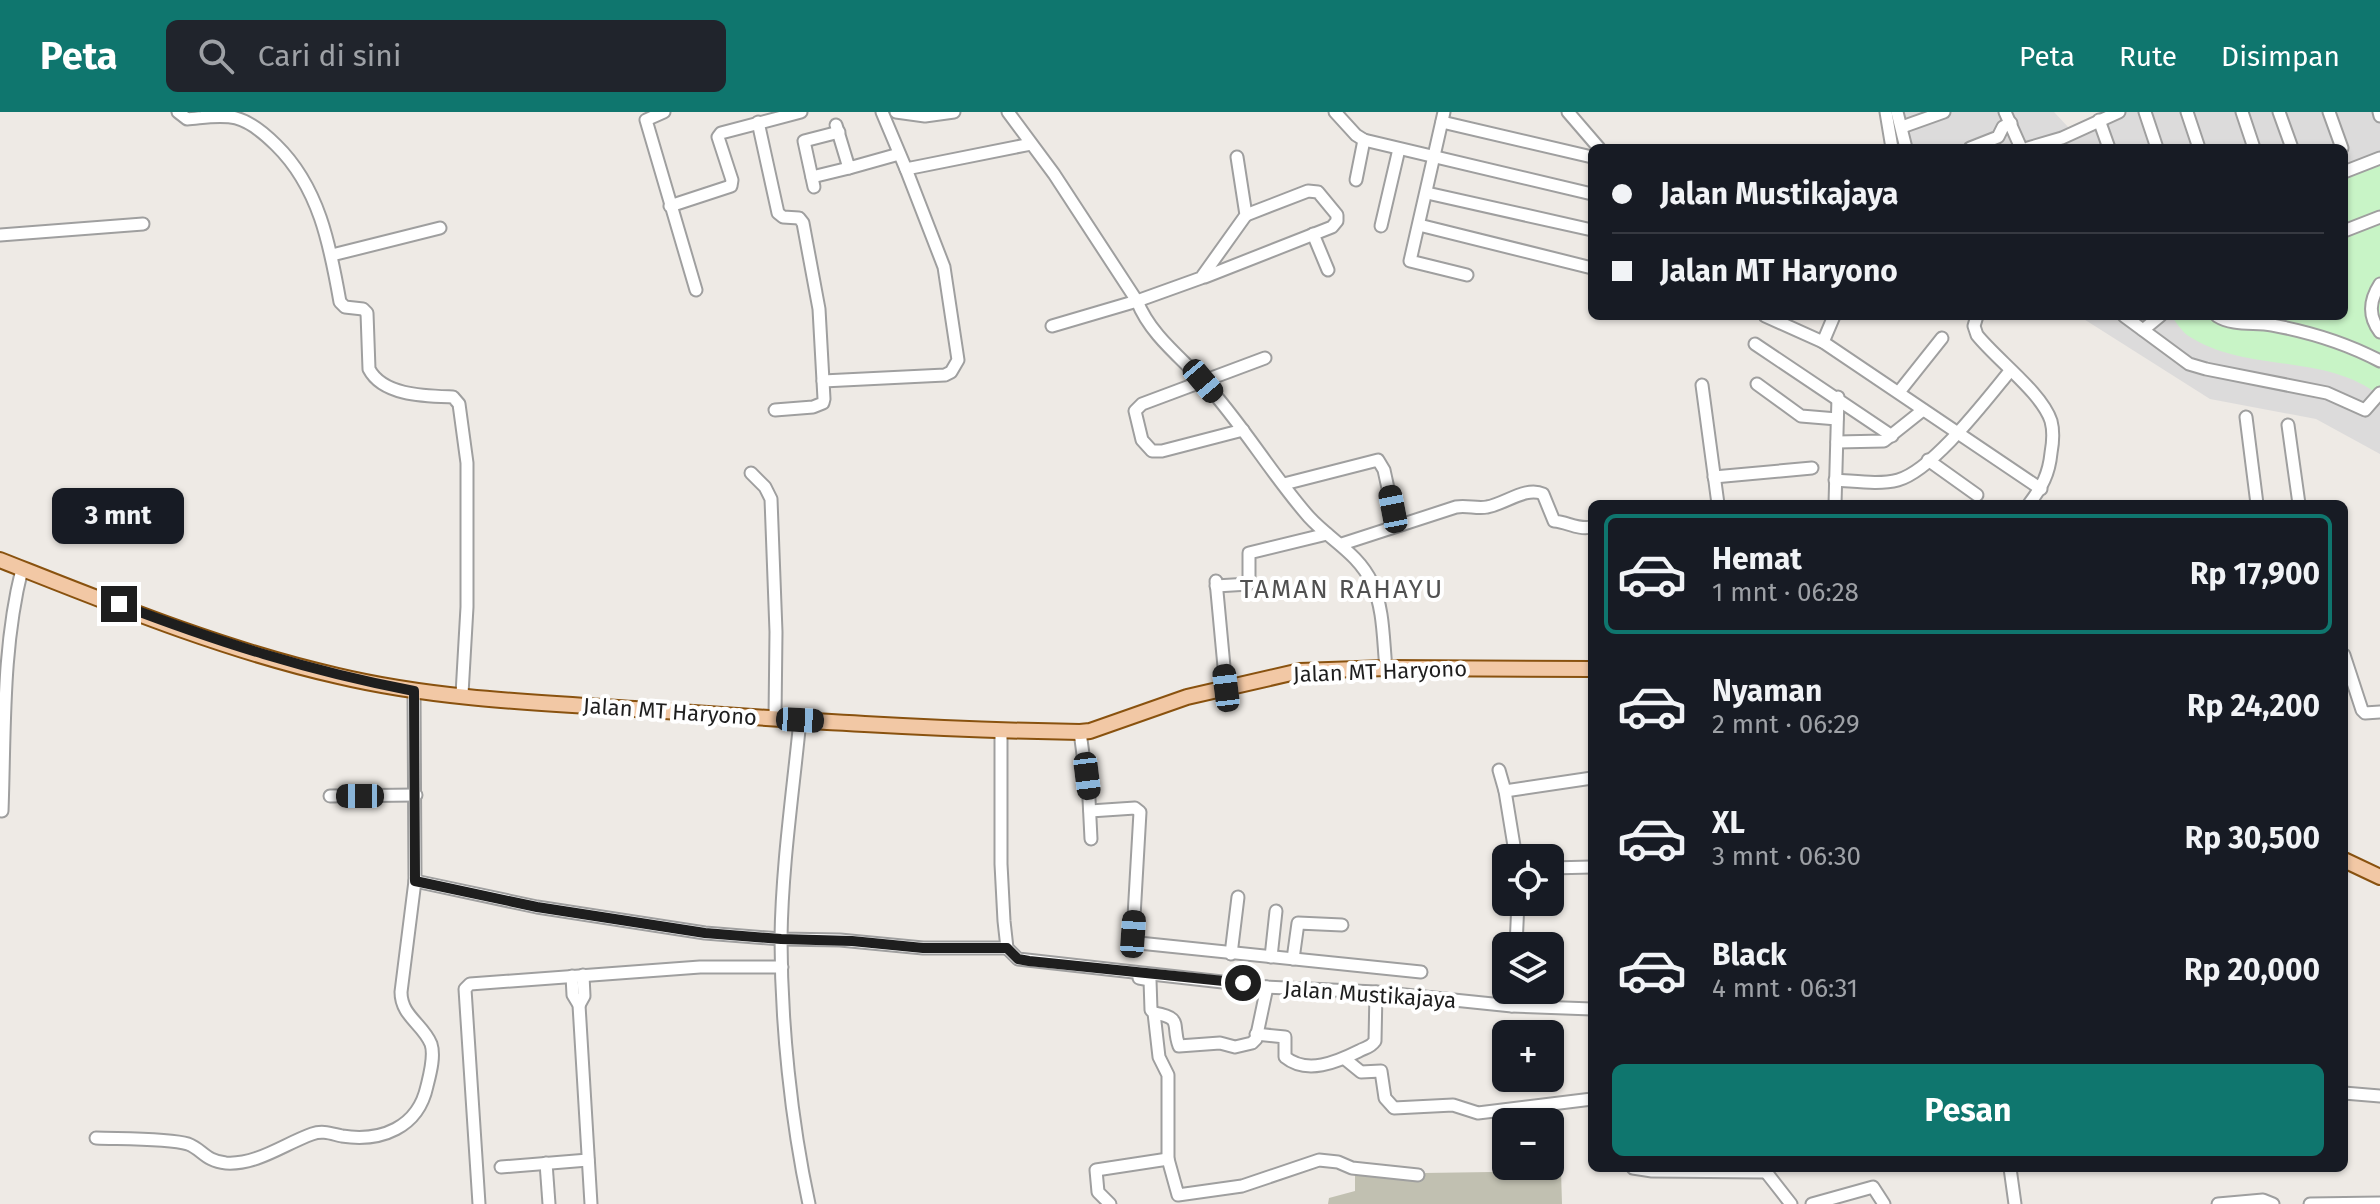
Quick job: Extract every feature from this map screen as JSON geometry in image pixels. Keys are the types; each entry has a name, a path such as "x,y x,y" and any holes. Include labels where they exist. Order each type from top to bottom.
{"main road":[{"name":"Jalan MT Haryono","path":"0,560 259,654 338,676 414,691 905,728 1080,732 1187,697 1300,671 1588,669"},
{"path":"2348,864 2380,877"}],"street":[{"path":"178,112 187,119 224,116 239,119 269,137 299,170 312,193 332,255 342,306 363,309 367,313 369,369 376,381 413,395 453,397 459,404 467,463 467,607 462,694"},
{"path":"664,112 646,120 696,290"},
{"path":"670,206 729,188 732,180 719,135 801,112"},
{"path":"823,381 945,375 958,360 944,267 882,112"},
{"path":"896,112 925,116 954,112"},
{"path":"1008,112 1155,332 1203,381 1310,518 1342,544 1366,572 1377,596 1386,668"},
{"path":"1335,112 1364,140 1588,193"},
{"path":"1568,112 1596,144"},
{"path":"1886,112 1891,144"},
{"path":"1897,112 1905,144"},
{"path":"1902,127 1931,114 1944,112"},
{"path":"1980,144 1998,137 2003,127 2017,134 2064,143 2099,120 2119,112"},
{"path":"2145,112 2156,144"},
{"path":"2187,112 2198,144"},
{"path":"2242,112 2253,144"},
{"path":"2279,112 2291,144"},
{"path":"2329,112 2341,144"},
{"path":"1467,275 1410,261 1443,117 1588,156"},
{"path":"2099,120 2108,144"},
{"path":"758,122 778,213 783,217 799,218 803,223 819,309 824,399 820,405 775,410"},
{"path":"849,168 838,129 804,141 813,182 899,154"},
{"path":"1356,180 1364,140"},
{"path":"906,169 1031,144"},
{"path":"1381,226 1399,149"},
{"path":"1237,157 1246,215"},
{"path":"2348,171 2380,158"},
{"path":"1052,326 1137,301 1201,278 1332,227 1337,215 1318,192 1308,191 1246,215 1201,278"},
{"path":"1427,193 1588,229"},
{"path":"2348,229 2380,217"},
{"path":"0,235 143,224"},
{"path":"1419,225 1588,267"},
{"path":"332,255 440,228"},
{"path":"1313,234 1328,270"},
{"path":"2380,284 2371,301 2370,314 2380,332"},
{"path":"1823,342 1832,320"},
{"path":"1976,320 1977,335 2040,400 2050,419 2053,431 2050,466 2041,489 2032,500"},
{"path":"2129,320 2189,364 2206,369 2327,393 2365,410 2380,393"},
{"path":"2143,330 2155,320"},
{"path":"2224,320 2268,324 2322,336 2380,361"},
{"path":"1792,321 2041,489"},
{"path":"1899,392 1942,338"},
{"path":"1755,344 1892,436"},
{"path":"1243,430 1152,451 1145,446 1135,416 1138,408 1265,358"},
{"path":"1835,480 1898,480 1909,476 1944,448 2010,371"},
{"path":"1757,384 1801,416 1837,419"},
{"path":"1702,385 1717,500"},
{"path":"1835,500 1838,397"},
{"path":"1837,442 1884,441 1923,410"},
{"path":"2246,417 2256,500"},
{"path":"2288,425 2298,500"},
{"path":"1284,484 1378,460 1384,470 1396,525"},
{"path":"1928,460 1977,495"},
{"path":"1714,477 1812,468"},
{"path":"751,473 765,487 771,499 776,632 775,718"},
{"path":"1342,544 1456,507 1471,504 1486,507 1533,491 1543,494 1554,521 1564,522 1573,528 1588,527"},
{"path":"1226,688 1216,584 1249,583 1249,553 1327,534"},
{"path":"2,811 2,716 11,618 22,569"},
{"path":"2348,667 2362,710 2365,713 2380,712"},
{"path":"96,1138 190,1144 205,1157 233,1163 285,1148 315,1133 385,1135 402,1127 418,1111 424,1099 432,1050 430,1041 409,1016 401,1000 415,881 414,691"},
{"path":"800,720 781,939 793,1110 809,1204"},
{"path":"1001,730 1002,893 1010,952 1018,963 1027,965 1150,980 1159,1057 1168,1075 1168,1159 1175,1191 1180,1195 1261,1181 1319,1160 1338,1162 1352,1168 1418,1175"},
{"path":"1080,732 1091,839"},
{"path":"1499,770 1514,844"},
{"path":"1505,791 1588,779"},
{"path":"330,796 416,795"},
{"path":"1090,811 1135,808 1140,812 1133,934 1136,942 1421,972"},
{"path":"1564,868 1588,867"},
{"path":"415,881 568,913 705,933 1010,952"},
{"path":"1231,954 1238,897"},
{"path":"1271,957 1276,911"},
{"path":"1293,959 1298,923 1342,925"},
{"name":"Jalan Mustikajaya","path":"1010,952 1029,961 1267,987 1376,992 1512,1006 1588,1009"},
{"path":"479,1204 465,989 473,983 700,967 782,967"},
{"path":"578,976 573,995 579,1005 591,1204"},
{"path":"1154,1013 1166,1015 1175,1021 1179,1046 1215,1043 1244,1046 1254,1041 1267,987"},
{"path":"1256,1034 1285,1037 1285,1057 1291,1062 1322,1065 1345,1059 1370,1047 1375,1041 1376,992"},
{"path":"1345,1059 1361,1072 1381,1071 1385,1098 1394,1108 1453,1105 1478,1113 1588,1099"},
{"path":"2348,1093 2380,1096"},
{"path":"1110,1204 1098,1192 1096,1170 1168,1159"},
{"path":"501,1167 588,1160"},
{"path":"546,1163 549,1204"},
{"path":"1767,1172 1791,1204"},
{"path":"2011,1172 2015,1204"},
{"path":"1812,1204 1873,1187 1884,1204"},
{"path":"2218,1204 2263,1200 2273,1204"},
{"path":"2310,1204 2380,1203"}],"shaded area":[{"path":"1881,112 2054,112 2069,128 2108,112 2380,112 2380,454 2316,419 2210,399 2085,320 2348,320 2348,144 1887,144"},
{"path":"1492,1172 1492,1180 1561,1180 1562,1204 1328,1204 1329,1198 1355,1191 1355,1174"}],"green space":[{"path":"2380,163 2380,396 2358,382 2335,373 2234,355 2187,335 2174,320 2348,320 2348,175"}],"district":[{"name":"TAMAN RAHAYU","path":"1342,589"}],"route":[{"path":"119,604 223,643 288,663 414,691 415,881 537,907 705,933 923,948 1007,948 1018,959 1029,961 1243,983"}]}
